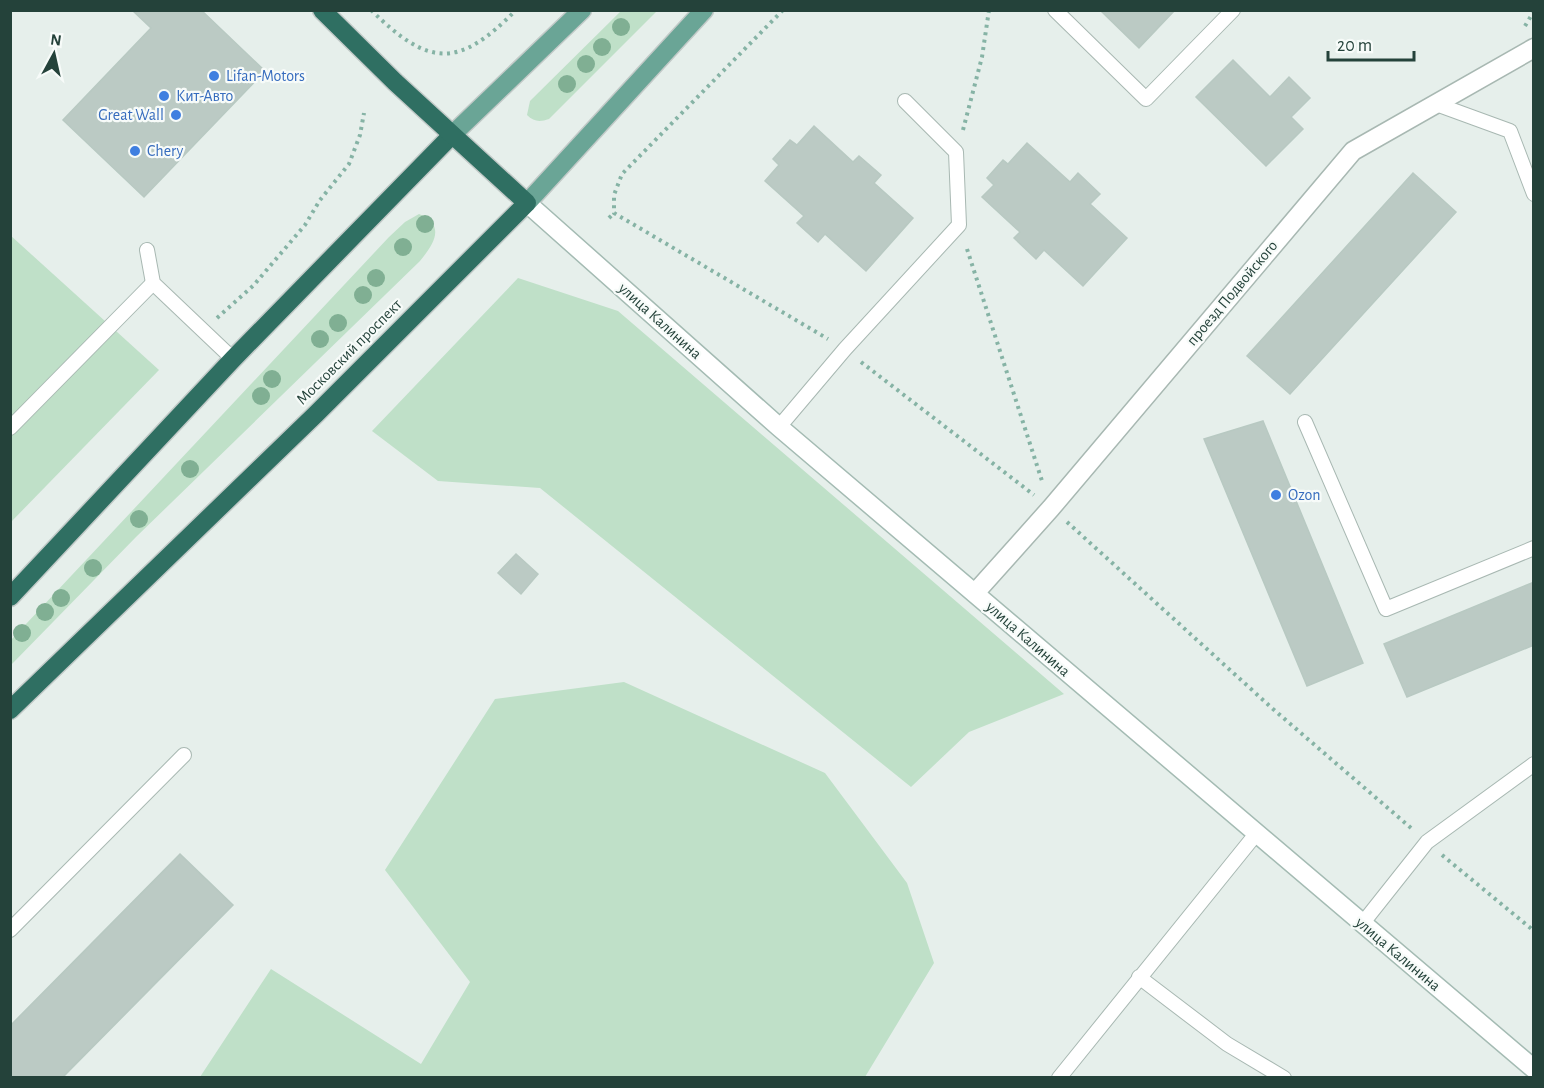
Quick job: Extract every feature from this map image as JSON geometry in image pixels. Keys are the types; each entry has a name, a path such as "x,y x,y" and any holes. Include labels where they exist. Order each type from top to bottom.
{"highway":[{"path":"322,10 452,135 527,203"},
{"path":"10,597 233,359 452,135"},
{"name":"Московский проспект","path":"10,710 316,414 527,203"}],"main road":[{"path":"452,135 582,10"},
{"name":"Московский проспект","path":"527,203 704,10"},
{"name":"проезд Подвойского","path":"975,593 1051,508 1353,151 1533,48"},
{"name":"улица Калинина","path":"527,203 779,427 1533,1069"}],"lane":[{"path":"1055,10 1146,99 1233,10"},
{"path":"779,427 845,349 959,225 957,152 905,101"},
{"path":"1436,104 1510,130 1533,194"},
{"path":"147,250 153,283 233,359"},
{"path":"10,428 153,283"},
{"path":"1305,422 1386,609 1533,548"},
{"path":"10,930 184,755"},
{"path":"1362,924 1426,842 1533,764"},
{"path":"1059,1077 1256,834"},
{"path":"1138,978 1227,1044 1284,1077"}],"path":[{"path":"371,10 406,42 426,52 438,54 464,50 477,44 494,33 516,10"},
{"path":"609,218 614,213 614,195 622,174 783,10"},
{"path":"957,152 982,57 989,10"},
{"path":"201,331 253,286 305,225 320,200 349,164 360,135 364,112"},
{"path":"614,213 845,349 1051,508 1273,709 1533,931"},
{"path":"959,225 1051,508"}],"green space":[{"path":"622,10 657,11 549,119 537,121 527,115 530,101"},
{"path":"419,214 428,219 435,229 433,242 420,261 136,537 11,665 11,640 389,237 405,222"},
{"path":"10,235 159,370 11,522 10,522"},
{"path":"518,278 618,311 1064,694 969,732 911,787 540,488 438,481 372,431"},
{"path":"624,682 825,773 907,883 934,963 865,1077 200,1077 271,969 421,1064 470,982 385,870 495,699"}],"building":[{"name":"Кит-Авто","path":"132,10 201,10 265,71 144,197 63,120 151,28"},
{"path":"1100,10 1175,10 1139,48"},
{"path":"1233,60 1270,97 1289,77 1310,98 1291,117 1303,129 1266,166 1196,97"},
{"path":"814,126 853,162 859,156 881,175 874,183 913,218 866,271 825,234 818,242 797,223 804,216 765,181 779,165 773,159 790,140 797,145"},
{"path":"1027,143 1070,182 1078,173 1100,194 1090,204 1127,238 1083,286 1044,250 1036,259 1014,238 1020,232 982,197 994,185 987,178 1003,160 1008,164"},
{"path":"1413,173 1456,212 1290,394 1247,356"},
{"path":"1263,421 1363,663 1307,686 1204,439"},
{"path":"516,554 538,574 521,594 498,573"},
{"path":"1534,582 1534,645 1407,697 1384,644"},
{"path":"180,854 233,905 62,1078 10,1078 10,1026"}],"place":[{"name":"Lifan-Motors","path":"214,76"},
{"name":"Кит-Авто","path":"164,96"},
{"name":"Great Wall","path":"176,115"},
{"name":"Chery","path":"135,151"},
{"name":"Ozon","path":"1276,495"}]}
